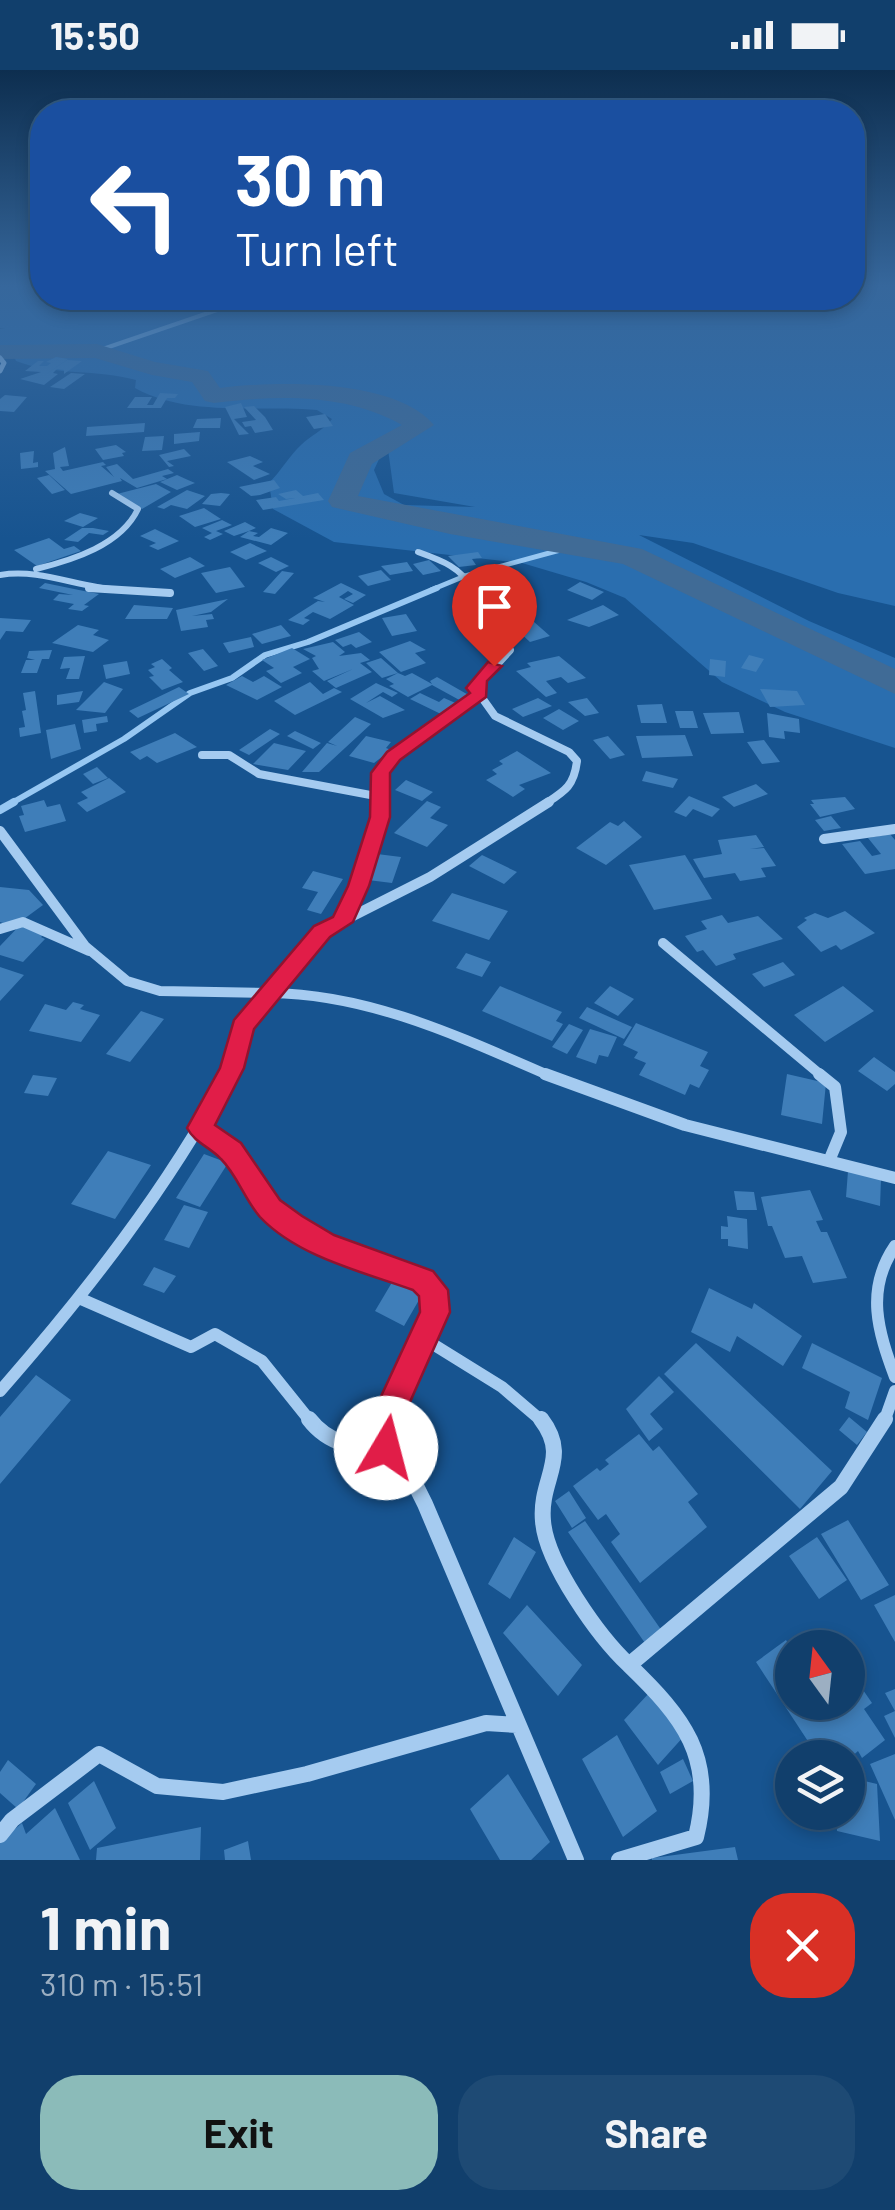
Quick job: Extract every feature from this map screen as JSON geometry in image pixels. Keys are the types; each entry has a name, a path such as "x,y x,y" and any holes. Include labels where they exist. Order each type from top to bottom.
{"street":[{"path":"0,575 98,550 135,519 138,509 112,494"},
{"path":"0,1391 81,1298 200,1128 232,1068 243,1026 322,932 376,908 498,835 569,789 576,780 576,762 569,752 495,716 475,688 479,678 510,650 464,576 449,562 418,552"},
{"path":"25,571 93,589 170,593"},
{"path":"342,922 380,817 380,773 394,756 480,694"},
{"path":"202,755 229,756 259,774 381,797"},
{"path":"824,839 895,829"},
{"path":"0,831 24,855 66,922 92,952 131,983 153,990 323,992 402,1017 615,1103 736,1142 895,1178"},
{"path":"0,929 23,922 44,926 71,945 92,952"},
{"path":"663,942 835,1088 841,1132 829,1161"},
{"path":"200,1128 232,1151 270,1208 292,1224 325,1245 430,1285 435,1312 393,1400 383,1432 386,1448 404,1464 428,1506 444,1559 465,1594 576,1860"},
{"path":"895,1246 875,1276 874,1302 877,1329 895,1377"},
{"path":"81,1298 191,1347 215,1334 229,1340 262,1362 319,1432 352,1448 386,1448"},
{"path":"423,1338 480,1372 533,1412 555,1436 558,1450 540,1513 550,1555 613,1650 668,1702 688,1730 704,1786 696,1836 618,1860"},
{"path":"630,1664 840,1488 883,1425 895,1391"},
{"path":"0,1835 12,1820 98,1754 110,1756 157,1786 223,1792 307,1774 467,1728 517,1725"}],"shaded area":[{"path":"69,372 895,372 895,606 838,593 693,543 639,535 809,621 895,658 895,748 785,712 722,682 625,598 586,582 522,563 334,542 273,509 269,483 297,449 332,419 317,410 177,403 135,388 136,380","holes":["387,442 394,493 475,507 404,505 384,494 374,470"]}],"building":[{"path":"34,372 50,372 45,375 50,372 58,374 44,385 20,379 41,372"},
{"path":"71,373 85,374 64,389 50,387"},
{"path":"160,393 178,394 167,398 161,408 127,408 135,397 152,397 147,405 153,405"},
{"path":"5,395 27,397 14,412 0,411 0,399"},
{"path":"241,403 247,417 234,419 249,434 239,435 225,407"},
{"path":"254,406 273,430 255,433 251,426 245,427 242,422 256,420 244,407"},
{"path":"325,414 333,426 314,429 306,417"},
{"path":"221,418 220,428 193,428 197,419"},
{"path":"145,423 144,432 86,436 87,427"},
{"path":"200,432 199,441 174,444 174,434"},
{"path":"164,436 162,450 142,451 145,437"},
{"path":"116,445 126,452 122,453 124,456 103,460 95,449"},
{"path":"65,447 69,466 60,467 63,471 103,462 106,465 101,466 114,477 106,467 117,464 133,479 168,469 174,473 137,488 120,478 122,481 71,494 45,471 55,469 53,453"},
{"path":"184,449 191,456 167,461 174,466 169,467 159,455"},
{"path":"34,451 33,463 38,462 38,467 21,469 20,453"},
{"path":"250,456 263,462 253,466 270,474 254,480 227,462"},
{"path":"49,475 65,490 52,494 37,478"},
{"path":"177,475 195,483 177,490 160,482"},
{"path":"274,480 280,488 260,495 251,496 239,487"},
{"path":"156,484 171,492 142,509 117,494"},
{"path":"187,490 205,496 187,509 157,507"},
{"path":"296,490 303,496 318,493 324,500 263,510 256,500 276,497 279,501 295,498 286,499 278,494"},
{"path":"211,494 230,494 220,506 202,504"},
{"path":"204,508 221,519 195,527 179,516"},
{"path":"80,513 98,518 83,527 64,521"},
{"path":"222,520 232,525 216,531 223,534 210,540 204,537 212,533 202,528"},
{"path":"245,522 256,528 234,536 224,531"},
{"path":"82,528 109,531 103,535 89,533 78,542 64,540"},
{"path":"271,528 288,533 271,545 240,537 249,531 259,537"},
{"path":"155,529 179,541 158,550 149,546 156,543 140,536"},
{"path":"49,538 64,549 74,546 81,551 37,566 14,550"},
{"path":"250,543 267,551 246,560 230,552"},
{"path":"478,552 482,558 472,559 476,565 459,567 448,556"},
{"path":"190,557 205,566 175,578 160,569"},
{"path":"271,557 289,566 276,572 258,563"},
{"path":"429,560 441,571 423,575 413,564"},
{"path":"407,562 413,571 390,575 381,566"},
{"path":"230,567 245,587 216,593 201,573"},
{"path":"381,570 391,580 368,586 358,576"},
{"path":"282,571 294,573 275,594 263,592"},
{"path":"502,578 513,587 486,592 477,585"},
{"path":"580,582 604,592 592,600 567,590"},
{"path":"45,583 99,594 82,611 68,609 74,604 53,600 59,594 73,595 39,588"},
{"path":"341,583 366,595 353,603 344,599 353,594 348,591 339,597 354,605 330,619 313,612 304,618 310,620 303,625 288,620 318,601 325,602 313,598"},
{"path":"228,599 211,612 192,616 212,614 214,619 206,620 208,627 181,631 176,610"},
{"path":"134,605 173,608 167,619 125,619"},
{"path":"603,605 619,615 589,627 567,620"},
{"path":"406,614 417,631 392,636 382,618"},
{"path":"525,614 550,636 530,642 506,620"},
{"path":"0,618 31,620 23,632 6,631 0,640"},
{"path":"78,625 99,630 93,635 109,640 93,652 52,643"},
{"path":"281,625 291,636 262,644 252,634"},
{"path":"359,632 372,642 356,648 351,644 343,647 335,640"},
{"path":"251,637 254,647 229,653 223,643"},
{"path":"410,641 426,650 415,653 426,663 401,672 379,652"},
{"path":"333,642 345,652 339,656 361,653 370,660 360,663 372,672 336,688 327,681 353,669 324,681 312,671 319,669 312,658 316,656 303,649"},
{"path":"292,648 310,659 293,667 302,673 281,683 266,671 274,668 262,660"},
{"path":"203,649 218,666 204,671 188,653"},
{"path":"52,650 49,659 42,659 37,673 21,673 26,660 35,660 27,658 29,651"},
{"path":"749,655 764,659 756,672 741,668"},
{"path":"85,656 79,679 66,679 70,668 60,669 64,657"},
{"path":"559,656 586,678 568,683 561,677 546,681 557,693 546,697 516,671 531,667 527,663"},
{"path":"381,658 398,673 382,678 366,663"},
{"path":"162,659 183,682 162,690 149,677 154,676 148,670 155,667 151,664"},
{"path":"710,659 726,661 725,677 709,675"},
{"path":"127,661 130,674 106,679 103,665"},
{"path":"398,673 412,673 432,684 430,681 437,677 472,697 463,702 432,685 408,697 389,686 394,684 386,679"},
{"path":"242,676 253,682 264,676 282,687 257,700 226,685"},
{"path":"104,682 123,689 105,713 76,710"},
{"path":"310,682 323,694 334,688 342,692 295,715 274,701"},
{"path":"376,683 398,693 392,697 383,692 366,703 380,696 405,710 383,718 350,699"},
{"path":"179,687 189,694 138,718 129,711"},
{"path":"760,689 797,691 805,705 770,707"},
{"path":"35,691 41,733 20,737 19,728 25,727 23,693"},
{"path":"83,691 79,702 57,705 57,695"},
{"path":"420,693 439,702 444,698 460,705 445,716 410,699"},
{"path":"538,698 552,706 523,717 512,709"},
{"path":"587,698 599,713 585,716 568,702"},
{"path":"662,704 667,723 641,723 637,705"},
{"path":"559,709 579,721 563,730 543,718"},
{"path":"675,711 693,711 698,728 680,728"},
{"path":"739,712 744,733 711,734 703,713"},
{"path":"767,713 799,719 800,733 784,731 785,739 769,737"},
{"path":"107,716 108,722 96,724 97,731 84,733 82,720"},
{"path":"355,717 371,724 319,772 302,772 327,743 337,746 328,742"},
{"path":"75,724 81,749 51,759 46,730"},
{"path":"270,729 280,734 249,755 239,750"},
{"path":"295,731 321,743 313,749 287,736"},
{"path":"175,733 197,747 157,763 147,756 140,760 130,752"},
{"path":"685,735 693,756 642,758 636,736"},
{"path":"366,736 391,742 386,748 391,750 374,763 349,756"},
{"path":"608,736 625,755 610,759 593,740"},
{"path":"764,740 780,762 762,764 747,742"},
{"path":"274,743 306,751 288,770 253,764"},
{"path":"517,751 551,773 519,785 525,789 513,797 486,780 497,774 492,770 503,764 499,761"},
{"path":"97,767 108,778 93,784 83,774"},
{"path":"646,771 678,779 673,788 642,781"},
{"path":"109,778 126,792 87,812 77,803 88,798 81,792"},
{"path":"406,780 433,792 422,801 395,790"},
{"path":"756,784 768,794 734,807 722,797"},
{"path":"689,796 720,809 712,817 693,809 686,817 674,812"},
{"path":"845,797 855,809 820,817 810,804 814,804 811,800"},
{"path":"44,800 47,807 60,804 66,821 25,832 19,816 24,815 21,806"},
{"path":"427,801 441,807 430,818 448,825 427,847 394,833"},
{"path":"831,816 841,828 824,831 815,820"},
{"path":"624,821 642,837 606,865 576,848 610,822 618,826"},
{"path":"890,834 895,840 895,869 865,874 842,844 860,841 872,856 881,854 868,838"},
{"path":"756,835 764,847 750,849 764,848 776,866 761,868 766,877 740,881 735,873 704,878 693,859 722,854 718,840"},
{"path":"377,854 401,857 392,883 368,880"},
{"path":"482,855 517,872 504,884 469,866"},
{"path":"685,855 712,899 654,910 629,865"},
{"path":"313,871 343,879 321,914 307,910 318,892 302,888"},
{"path":"0,887 29,890 43,905 13,927 0,922"},
{"path":"452,893 508,911 489,940 432,921"},
{"path":"845,911 875,933 841,950 836,945 821,952 797,927 815,913 828,918"},
{"path":"722,915 728,923 758,916 783,939 733,954 736,959 716,966 703,950 697,952 685,936 707,929 701,921"},
{"path":"22,923 46,932 41,937 45,939 23,962 0,955 0,946"},
{"path":"466,953 491,962 482,977 456,968"},
{"path":"783,962 795,975 764,987 752,974"},
{"path":"0,967 24,975 0,1001"},
{"path":"500,986 562,1012 556,1021 563,1024 552,1041 482,1011"},
{"path":"610,986 634,999 618,1016 594,1003"},
{"path":"843,986 874,1011 825,1042 794,1015"},
{"path":"73,1002 84,1005 80,1009 100,1015 81,1042 29,1031 45,1004 66,1010"},
{"path":"587,1007 632,1027 624,1039 579,1018"},
{"path":"141,1011 164,1019 130,1062 106,1054"},
{"path":"636,1023 708,1052 700,1066 709,1070 699,1088 690,1084 685,1095 639,1075 646,1063 634,1058 638,1052 623,1045"},
{"path":"569,1024 583,1030 567,1054 552,1047"},
{"path":"590,1029 617,1037 608,1057 599,1055 596,1064 576,1057"},
{"path":"874,1057 895,1072 895,1084 887,1091 858,1071"},
{"path":"787,1074 826,1083 822,1124 781,1115"},
{"path":"33,1075 57,1078 48,1096 24,1093"},
{"path":"108,1151 151,1165 115,1219 71,1204"},
{"path":"204,1154 228,1163 200,1207 176,1198"},
{"path":"848,1171 881,1179 880,1206 846,1197"},
{"path":"810,1190 823,1220 816,1221 821,1232 827,1232 847,1278 813,1283 802,1256 785,1258 772,1226 768,1226 761,1197"},
{"path":"734,1191 754,1192 757,1210 737,1210"},
{"path":"184,1205 208,1212 189,1248 164,1240"},
{"path":"727,1216 747,1219 748,1249 728,1246 728,1239 721,1239 721,1226 728,1227"},
{"path":"154,1267 176,1276 164,1293 143,1285"},
{"path":"394,1279 423,1293 404,1326 375,1311"},
{"path":"709,1288 752,1309 754,1303 802,1336 783,1366 737,1336 730,1352 691,1332"},
{"path":"696,1343 832,1471 800,1509 664,1374"},
{"path":"812,1343 882,1378 868,1420 845,1408 850,1392 802,1368"},
{"path":"36,1375 71,1400 0,1484 0,1417"},
{"path":"659,1376 674,1392 650,1414 663,1429 649,1441 626,1409"},
{"path":"849,1417 867,1432 857,1445 839,1430"},
{"path":"639,1434 653,1451 659,1446 698,1494 688,1502 707,1527 640,1583 611,1542 620,1534 606,1514 598,1520 573,1486 609,1464 605,1460"},
{"path":"569,1491 586,1518 572,1528 555,1501"},
{"path":"848,1520 889,1585 861,1600 821,1534"},
{"path":"585,1521 662,1631 647,1646 568,1532"},
{"path":"514,1537 536,1552 510,1599 488,1584"},
{"path":"817,1537 847,1580 819,1599 789,1556"},
{"path":"895,1595 895,1642 874,1605"},
{"path":"527,1605 582,1665 558,1696 503,1633"},
{"path":"775,1648 775,1691 756,1662"},
{"path":"895,1689 895,1711 885,1693"},
{"path":"650,1692 685,1735 658,1765 624,1720"},
{"path":"865,1710 885,1740 865,1756 865,1740 807,1740 794,1720 865,1720"},
{"path":"895,1711 895,1738 884,1716"},
{"path":"617,1735 657,1811 623,1837 582,1759"},
{"path":"895,1754 895,1820 870,1764"},
{"path":"683,1759 693,1781 670,1794 660,1772"},
{"path":"8,1760 36,1784 18,1809 0,1793 0,1772"},
{"path":"508,1774 550,1842 531,1860 500,1860 470,1809"},
{"path":"94,1781 116,1828 90,1850 68,1803"},
{"path":"865,1781 877,1784 880,1841 837,1831 865,1830"},
{"path":"55,1808 80,1860 0,1860 0,1842 22,1823 26,1834"},
{"path":"201,1827 200,1860 96,1860 97,1848"},
{"path":"248,1841 251,1860 225,1860 224,1850"},
{"path":"735,1847 738,1860 652,1860 652,1858"}],"waterway":[{"path":"173,372 200,376 214,396 267,389 376,400 421,425 360,459 342,501 450,525 631,556 895,683"},
{"path":"431,590 465,576 575,546"},
{"path":"10,804 124,739 190,693 232,678 265,655 308,642 437,588"},
{"path":"0,810 14,802"}],"route":[{"path":"386,1448 383,1432 387,1418 435,1312 434,1290 423,1280 325,1245 292,1224 270,1208 232,1151 200,1128 232,1068 243,1026 322,932 342,922 380,817 380,773 394,756 480,694 475,688 479,678 494,666"}]}
